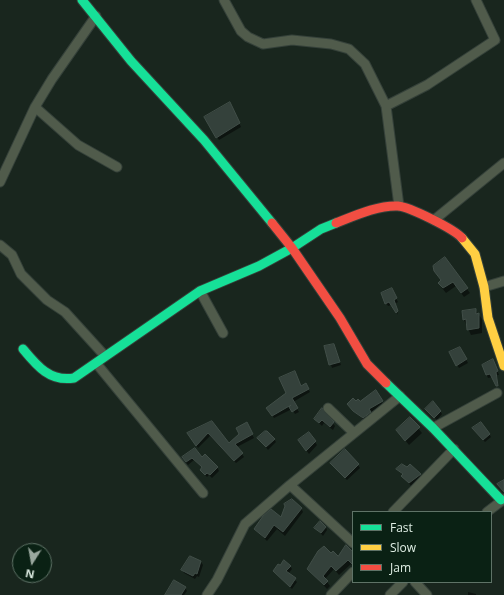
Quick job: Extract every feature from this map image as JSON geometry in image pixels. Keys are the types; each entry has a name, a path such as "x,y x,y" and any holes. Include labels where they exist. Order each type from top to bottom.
{"street":[{"path":"82,0 131,61 204,140 292,248 340,318 367,364 503,499 488,511"},
{"path":"224,0 241,30 248,37 263,44 292,40 331,44 349,49 365,64 386,106 399,206"},
{"path":"386,106 427,85 495,40 476,0"},
{"path":"0,182 35,107 52,79 96,16"},
{"path":"35,107 78,145 117,167"},
{"path":"434,220 504,164"},
{"path":"22,349 45,374 60,380 74,378 200,291 259,266 321,230 366,211 399,206 434,220 469,244 475,254 484,287 488,318 504,366"},
{"path":"0,245 12,255 21,274 47,300 65,312 105,356"},
{"path":"484,287 504,281"},
{"path":"200,291 223,333"},
{"path":"96,363 202,493"},
{"path":"433,428 497,393"},
{"path":"207,595 217,580 245,524 290,485 400,396"},
{"path":"328,408 354,433"},
{"path":"394,511 454,449"},
{"path":"290,485 352,542"},
{"path":"331,595 352,573"},
{"path":"390,595 401,583"},
{"path":"417,583 427,595"}],"building":[{"path":"230,102 240,123 216,138 204,117"},
{"path":"445,257 468,288 461,293 453,282 443,288 438,283 441,280 434,271 433,266"},
{"path":"392,288 397,298 394,300 398,311 396,313 389,302 385,304 381,293"},
{"path":"476,309 476,314 479,313 479,328 467,330 466,319 463,320 462,311"},
{"path":"334,344 340,362 329,365 324,346"},
{"path":"460,347 467,359 456,366 449,352"},
{"path":"493,359 498,371 496,372 498,386 496,386 490,374 486,375 482,365"},
{"path":"295,371 301,386 306,383 309,389 292,398 298,408 292,412 289,407 291,405 272,416 266,408 286,393 279,378"},
{"path":"376,390 383,401 369,409 371,412 363,418 353,411 347,404 353,398 356,401 358,399 360,401"},
{"path":"433,401 441,411 434,418 425,409"},
{"path":"322,408 334,422 330,427 322,420 319,423 314,419"},
{"path":"410,417 420,427 405,441 396,430"},
{"path":"212,421 229,443 239,434 236,428 247,422 253,434 235,444 243,453 234,461 208,433 196,446 187,433"},
{"path":"481,422 490,434 483,440 472,428"},
{"path":"267,431 275,439 266,447 257,438"},
{"path":"309,432 316,441 306,451 298,440"},
{"path":"195,448 202,457 205,454 218,467 210,475 207,473 205,475 200,470 202,467 192,458 186,462 182,457"},
{"path":"345,449 359,464 345,478 330,463"},
{"path":"402,464 407,467 410,464 421,474 409,483 401,476 403,474 396,469"},
{"path":"504,480 504,492 497,484"},
{"path":"292,499 302,508 283,532 274,525 265,538 254,529 263,516 271,509 281,517 285,506 284,504"},
{"path":"320,521 326,527 321,533 314,528"},
{"path":"346,545 352,551 352,564 348,560 336,571 331,566 323,576 328,581 324,585 307,569 318,551 324,546 331,553 333,551 338,556"},
{"path":"190,556 201,561 197,574 195,573 193,576 181,570"},
{"path":"284,560 291,566 286,571 296,578 290,587 273,571 278,564 280,565"},
{"path":"174,580 186,587 181,595 165,595"}],"traffic: fast":[{"path":"82,0 131,61 204,140 272,223"},
{"path":"23,349 39,367 51,375 65,379 74,378 200,291 259,266 292,248 321,229 336,223"},
{"path":"386,383 433,428 501,500"}],"traffic: slow":[{"path":"462,238 475,254 484,287 488,318 504,366"}],"traffic: jam":[{"path":"336,223 374,209 398,206 412,210 432,219 462,238"},
{"path":"272,223 292,248 340,318 367,364 386,383"}]}
